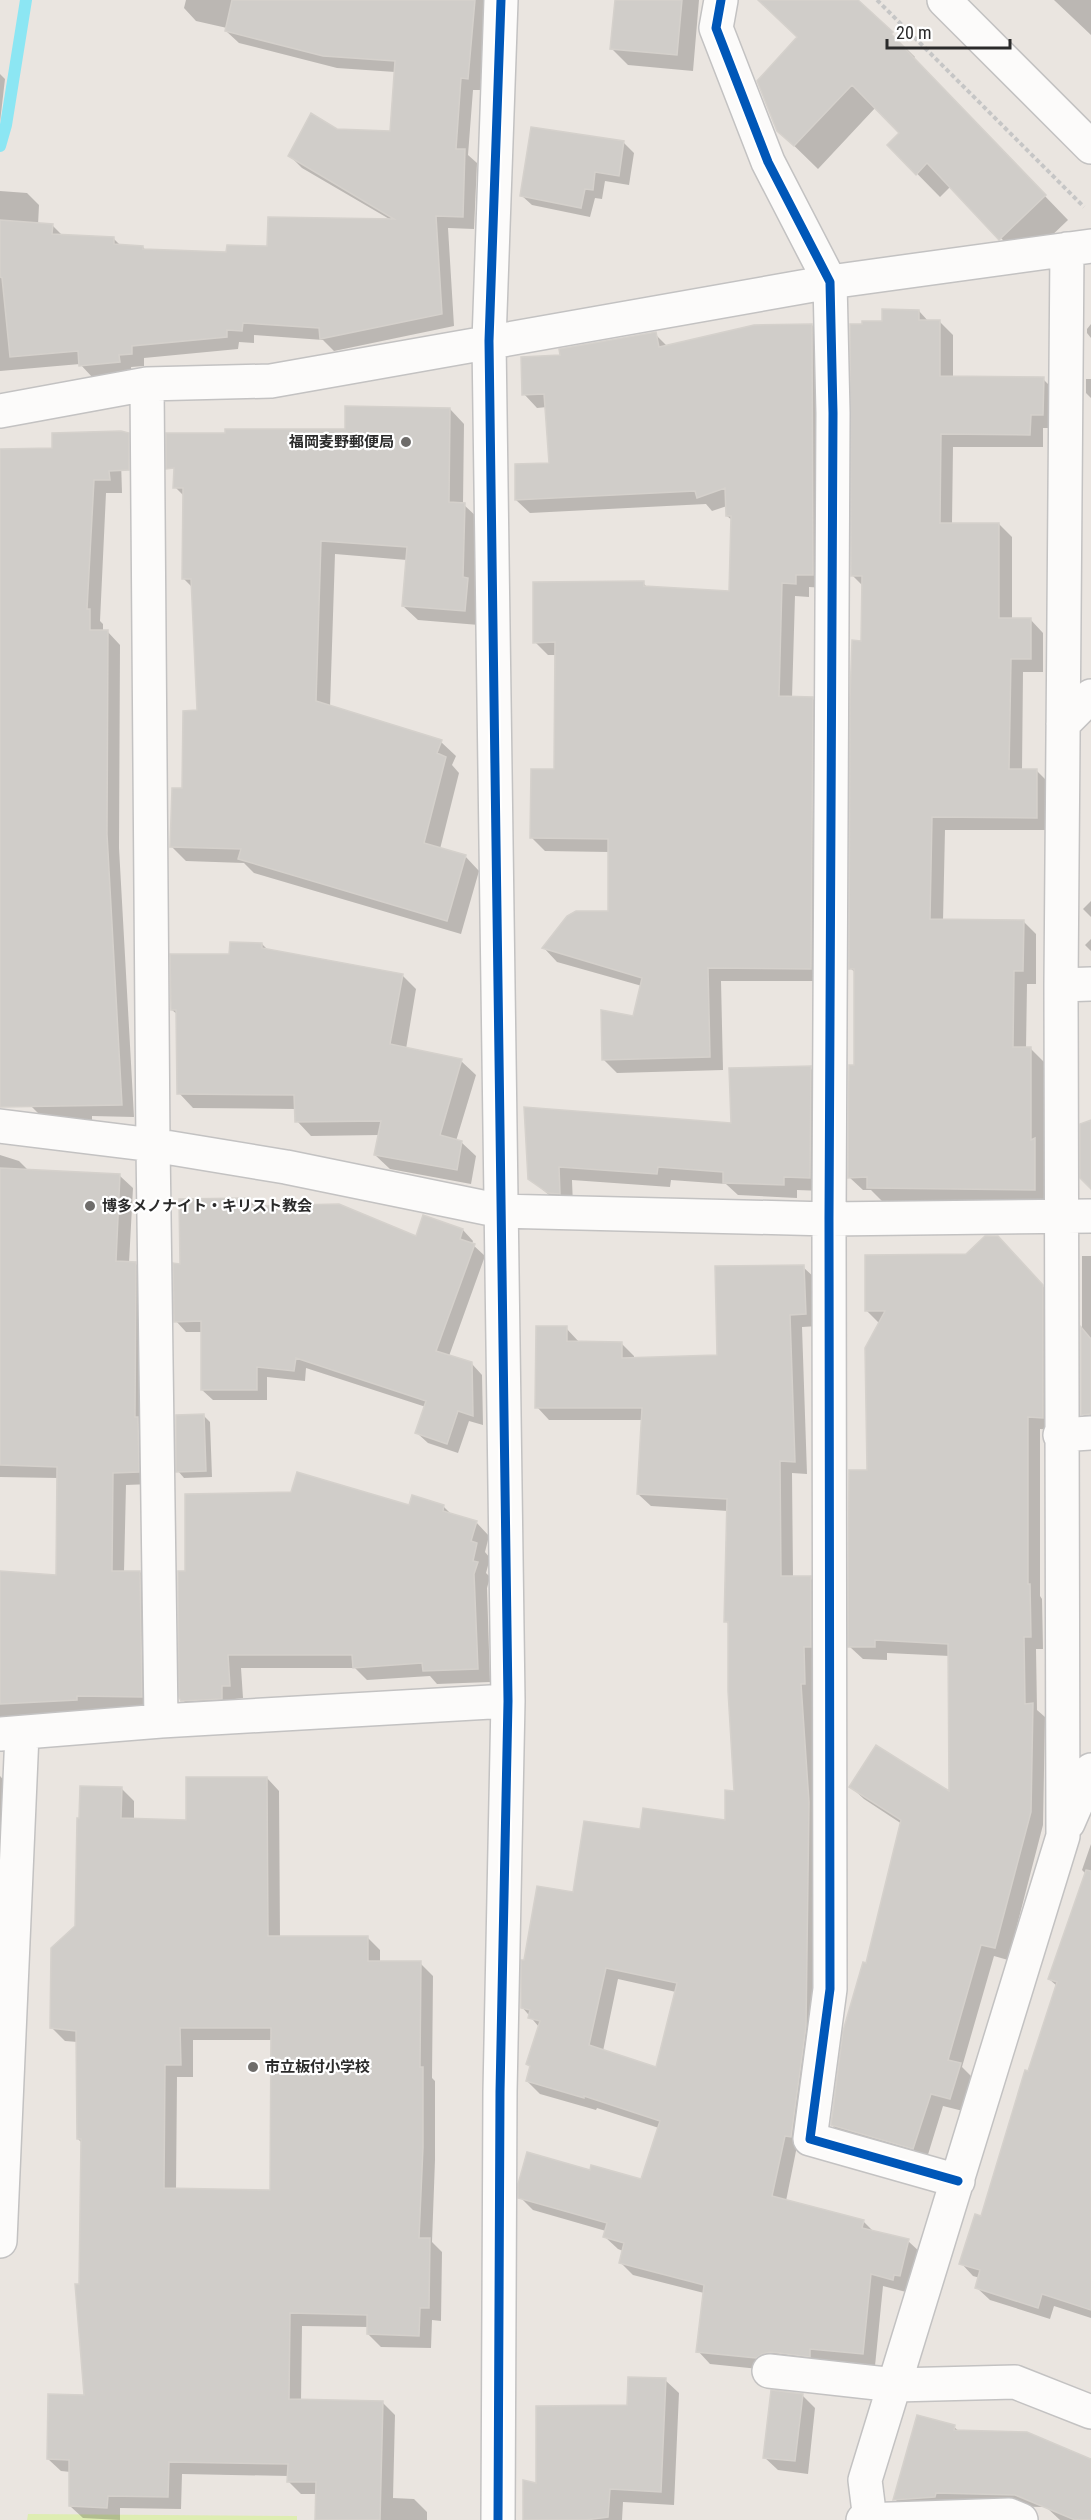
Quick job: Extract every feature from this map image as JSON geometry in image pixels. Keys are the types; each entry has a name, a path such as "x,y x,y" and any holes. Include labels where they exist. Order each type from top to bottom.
{"street":[{"path":"498,2520 500,2092 508,1701 489,341 501,0"},
{"path":"721,0 716,28 768,162 830,282 834,413 829,1219 830,1989 810,2139 958,2181"},
{"path":"944,0 1091,147"},
{"path":"0,411 147,384 271,381 830,282 1079,248 1064,490 1063,724 1076,985 1076,1434 1063,1836"},
{"path":"147,384 153,1145 161,1721"},
{"path":"1064,490 1091,518"},
{"path":"1063,724 1091,696"},
{"path":"0,1126 153,1145 286,1167 501,1211 829,1219 1076,1216"},
{"path":"0,2241 11,1734 161,1721 508,1701"},
{"path":"870,2520 865,2480 1063,1836 1091,1770"},
{"path":"769,2371 895,2385 1015,2382 1091,2412"},
{"path":"863,2520 1009,2515 1021,2520"}],"path":[{"path":"877,0 1091,214"}],"green space":[{"path":"28,2514 297,2516 297,2520 27,2520"}],"building":[{"path":"232,0 475,0 468,79 461,78 456,149 465,149 463,217 436,216 442,314 320,339 319,328 243,323 242,331 227,330 227,337 132,346 132,354 119,355 120,362 79,366 78,351 10,357 2,278 0,277 0,220 53,224 52,234 114,237 114,244 143,246 143,249 226,252 227,245 267,246 268,217 394,219 288,156 311,113 337,129 390,131 395,61 323,56 225,31"},
{"path":"615,0 682,0 677,55 610,49"},
{"path":"758,0 858,0 893,32 891,34 1046,195 999,240 927,163 916,175 887,145 899,133 852,85 794,146 777,131 757,81 797,37"},
{"path":"531,127 624,141 619,176 595,172 593,190 585,189 581,208 520,196"},
{"path":"882,309 919,310 919,320 940,320 940,376 1044,377 1043,415 1031,415 1030,435 941,434 940,523 999,523 999,618 1031,618 1031,659 1011,659 1009,769 1037,769 1037,818 932,817 930,919 1024,920 1023,971 1014,971 1013,1047 1031,1047 1031,1140 1035,1138 1035,1190 867,1188 867,1177 848,1178 849,1065 854,1065 854,969 849,969 850,698 852,640 861,641 862,576 851,576 850,324 862,324 862,321 882,321"},
{"path":"812,324 813,575 796,575 796,584 782,583 779,696 813,697 811,969 708,968 710,1057 602,1060 601,1010 633,1016 642,978 542,948 567,916 576,911 608,911 608,839 530,838 531,769 554,769 555,642 533,643 533,582 644,581 644,586 729,591 731,516 726,516 725,488 697,498 695,491 515,500 515,464 549,463 544,394 522,395 521,357 560,355 559,349 656,332 659,347 754,325"},
{"path":"345,406 450,408 449,502 465,503 463,577 468,578 465,611 402,606 407,547 321,541 316,701 442,740 437,753 446,757 424,843 466,855 447,921 238,859 241,849 170,847 172,788 182,788 183,711 197,710 191,579 182,579 183,488 173,488 174,468 166,469 166,433 225,433 225,429 345,429"},
{"path":"121,431 129,433 129,470 109,471 110,480 94,480 87,609 90,609 90,630 108,630 107,834 122,1105 0,1107 0,449 52,448 52,433"},
{"path":"230,942 262,943 262,948 403,974 390,1044 462,1059 440,1135 462,1141 457,1170 374,1155 381,1121 295,1122 294,1095 177,1094 176,1010 171,1010 170,954 229,954"},
{"path":"811,1066 810,1178 784,1177 784,1185 723,1183 723,1172 658,1167 657,1174 559,1167 560,1194 548,1193 528,1179 524,1107 731,1123 729,1068"},
{"path":"1091,1120 1091,1189 1080,1178 1080,1124"},
{"path":"0,1168 120,1174 116,1261 136,1262 135,1417 138,1417 139,1472 113,1473 112,1571 140,1571 142,1697 77,1696 77,1700 0,1704 0,1571 56,1575 57,1467 0,1465"},
{"path":"249,1198 249,1206 339,1204 416,1236 423,1215 463,1229 460,1239 475,1244 436,1351 472,1362 473,1416 458,1411 447,1444 415,1433 426,1401 296,1358 294,1371 257,1367 257,1390 201,1390 201,1321 174,1322 173,1263 180,1264 179,1199"},
{"path":"985,1236 998,1236 1043,1285 1043,1418 1028,1417 1028,1584 1030,1584 1031,1637 1024,1637 1025,1704 1033,1703 1031,1812 995,1948 981,1945 948,2060 961,2063 950,2099 931,2094 913,2149 831,2125 843,2031 863,1962 866,1963 901,1820 849,1787 876,1745 949,1791 948,1644 875,1640 875,1647 848,1647 849,1470 867,1470 865,1348 885,1311 865,1311 865,1255 966,1254"},
{"path":"804,1265 806,1314 790,1315 795,1462 780,1461 781,1576 811,1576 811,1647 804,1647 805,1684 801,1684 809,1802 806,2027 791,2137 785,2136 772,2196 864,2220 862,2228 909,2239 900,2276 894,2275 893,2280 871,2274 863,2354 810,2349 810,2357 770,2352 756,2358 696,2352 704,2285 619,2263 624,2243 603,2237 607,2223 518,2198 518,2184 527,2152 590,2170 591,2165 641,2179 660,2121 584,2096 584,2098 526,2081 530,2066 526,2064 540,2021 528,2018 530,2010 521,2008 521,1960 524,1960 537,1886 573,1892 584,1821 640,1829 643,1808 725,1820 725,1790 734,1791 728,1691 728,1622 724,1622 727,1499 637,1494 642,1408 535,1408 536,1326 567,1326 567,1341 622,1342 622,1358 717,1355 715,1266","holes":["606,1968 677,1983 656,2067 589,2045"]},
{"path":"1081,1327 1091,1339 1091,1414 1081,1415"},
{"path":"204,1414 206,1471 176,1472 176,1415"},
{"path":"297,1472 409,1505 412,1495 444,1505 443,1511 477,1521 471,1541 477,1543 473,1561 478,1562 474,1574 478,1669 423,1671 422,1663 353,1668 352,1655 228,1655 230,1686 222,1686 222,1699 181,1701 179,1697 178,1571 185,1571 185,1494 291,1492"},
{"path":"186,1777 267,1777 268,1936 368,1936 368,1961 421,1961 420,2067 423,2067 423,2147 419,2238 430,2238 429,2308 420,2308 419,2336 367,2334 367,2315 290,2313 289,2399 383,2401 380,2520 315,2520 316,2482 287,2482 288,2464 169,2462 168,2497 108,2496 107,2508 69,2506 69,2460 47,2459 48,2394 84,2395 75,2284 79,2284 81,2139 77,2139 76,2031 50,2028 51,1948 75,1926 77,1818 79,1818 80,1786 122,1787 121,1818 186,1820","holes":["180,2028 271,2028 270,2190 164,2188 165,2065 181,2065"]},
{"path":"1086,1870 1091,1871 1091,2310 1042,2294 1038,2308 975,2288 980,2270 959,2264 975,2214 981,2216 1025,2070 1028,2071 1057,1982 1048,1979"},
{"path":"628,2377 666,2378 661,2492 610,2489 608,2517 586,2520 523,2520 523,2480 536,2483 536,2406 627,2405"},
{"path":"771,2390 803,2394 795,2461 763,2458"},
{"path":"917,2415 955,2425 954,2430 1027,2432 1091,2459 1091,2520 1075,2520 1015,2495 936,2493 935,2497 893,2500"}],"waterway":[{"path":"0,146 6,125 26,0"}],"cycle path":[{"path":"498,2520 500,2092 508,1701 489,341 501,0"},
{"path":"721,0 716,28 768,162 830,282 833,413 829,1219 830,1989 810,2139 958,2181"}],"place":[{"name":"福岡麦野郵便局","path":"406,442"},
{"name":"博多メノナイト・キリスト教会","path":"90,1206"},
{"name":"市立板付小学校","path":"253,2067"}]}
